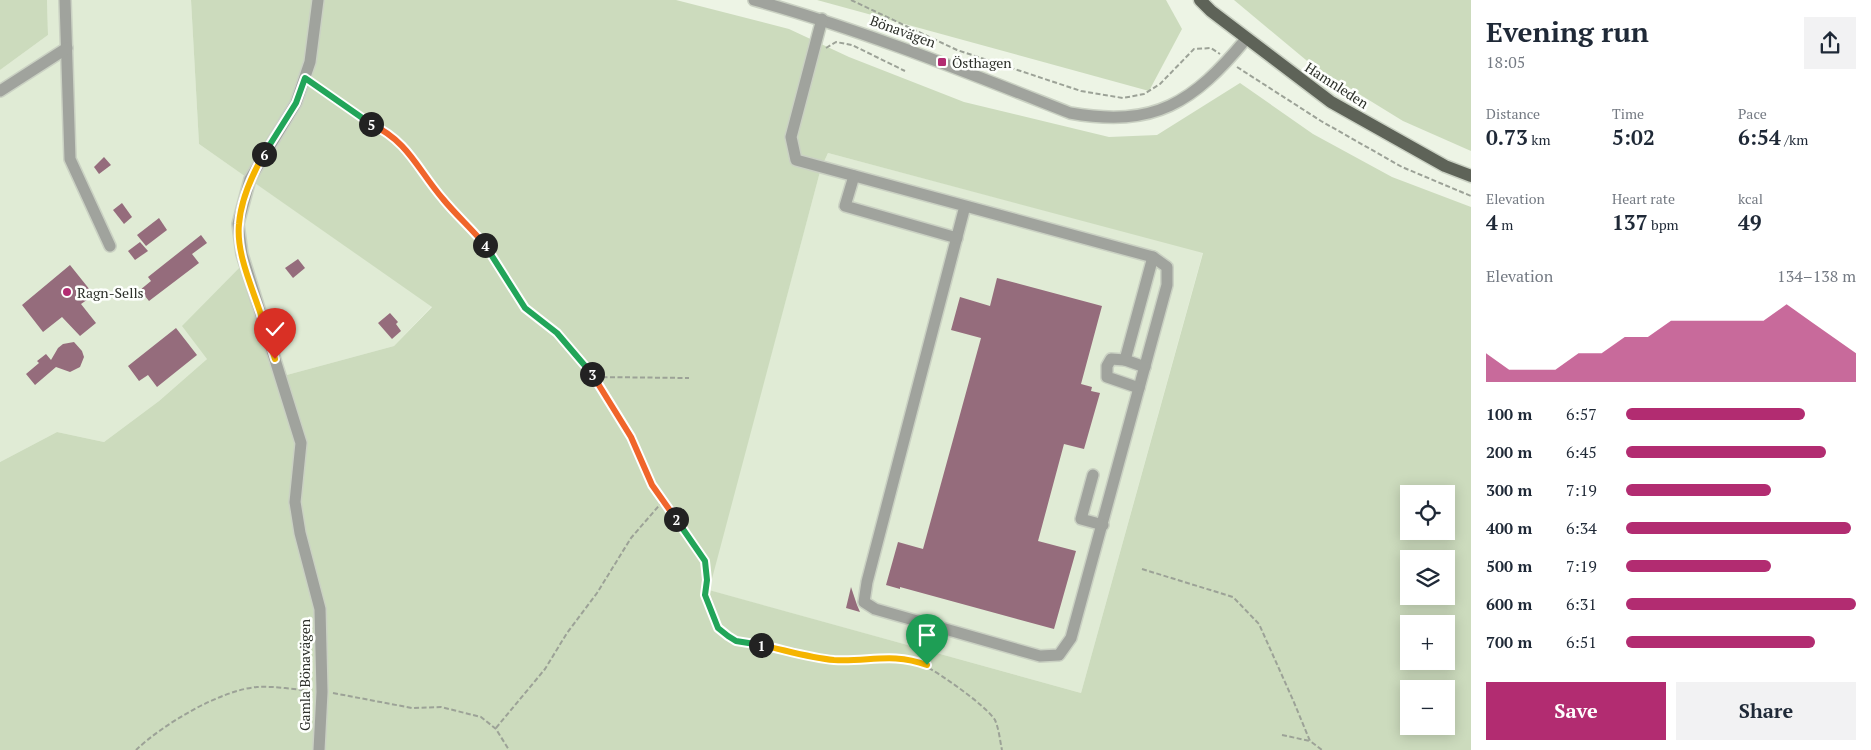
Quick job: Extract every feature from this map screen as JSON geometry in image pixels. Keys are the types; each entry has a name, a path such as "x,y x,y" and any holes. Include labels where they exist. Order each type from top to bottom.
{"main road":[{"name":"Hamnleden","path":"1200,0 1246,39 1331,102 1446,166 1471,176"}],"street":[{"path":"65,0 70,159 110,246"},
{"name":"Gamla Bönavägen","path":"318,0 310,62 305,78 296,103 250,179 238,224 242,254 301,444 295,502 300,533 320,609 322,683 319,750"},
{"name":"Bönavägen","path":"754,0 822,18 942,62 1070,113 1101,119 1134,118 1157,113 1176,105 1229,60 1246,39"},
{"path":"822,18 791,137 796,160 966,206 1153,258 1167,267 1167,285 1103,525 1071,638 1059,655 1040,656 875,609 864,602 876,545 966,206"},
{"path":"0,91 67,48"},
{"path":"854,176 845,206 957,238"},
{"path":"1124,360 1153,258"},
{"path":"1139,388 1107,377 1107,366 1112,359 1124,360 1145,367"},
{"path":"1092,475 1080,519 1103,525"}],"path":[{"path":"852,0 957,50 1081,92 1122,98 1144,94 1160,84 1184,56 1194,49 1211,48 1242,71 1402,167 1471,196"},
{"path":"823,52 828,45 836,42 852,45 905,71"},
{"path":"305,78 321,87 364,121 388,132 401,143 443,199 469,225 488,250 525,308 557,333 595,377 631,437 652,485 705,561 707,580 705,595 718,628 736,641 832,660 890,657 910,659 927,665 958,687 994,720 1002,750"},
{"path":"595,377 690,378"},
{"path":"509,750 496,729 545,669 567,634 597,593 631,538 663,501"},
{"path":"1142,569 1233,597 1259,624 1294,700 1310,742"},
{"path":"1282,735 1310,742 1322,750"}],"shaded area":[{"path":"0,0 47,0 48,35 0,70"},
{"path":"47,0 191,0 199,144 432,306 394,346 283,376 207,359 159,401 104,442 57,432 0,462 0,70 48,35"},
{"path":"191,0 676,0 789,29 849,57 964,102 1109,137 1157,135 1240,83 1313,134 1392,177 1471,207 1471,750 0,750 0,462 57,432 104,442 159,401 207,359 182,326 248,259 283,376 394,346 432,307 199,144","holes":["828,153 1203,253 1081,693 709,590 821,168"]},
{"path":"817,0 1166,0 1182,29 1149,91"},
{"path":"1234,0 1471,0 1471,151 1403,121 1312,65"},
{"path":"828,153 1203,252 1081,693 708,590 821,168"}],"building":[{"path":"104,157 111,165 99,174 94,167"},
{"path":"122,203 132,217 124,224 113,210"},
{"path":"159,218 167,230 146,246 137,235"},
{"path":"201,235 207,243 192,254 199,263 149,301 140,290 151,281 148,277"},
{"path":"140,242 148,251 135,260 128,251"},
{"path":"298,259 305,268 293,278 285,268"},
{"path":"70,265 94,295 81,304 96,323 80,336 62,317 43,332 22,305"},
{"path":"997,278 1102,306 1081,384 1092,387 1091,391 1100,393 1084,449 1064,444 1038,541 1076,551 1054,629 900,587 900,589 886,585 898,542 923,549 981,338 951,330 960,297 990,306"},
{"path":"390,313 398,322 396,324 401,331 392,339 378,323"},
{"path":"176,328 197,355 157,387 148,375 139,381 128,366"},
{"path":"74,342 82,351 84,357 80,367 70,372 56,367 35,385 26,374 39,363 37,361 46,354 51,360 58,348 63,344"},
{"path":"851,587 857,605 860,612 846,608"}],"place":[{"name":"Östhagen","path":"942,62"},
{"name":"Ragn-Sells","path":"67,292"}],"route":[{"path":"275,359 242,254 238,224 250,179 296,103 305,78 321,87 364,121 388,132 401,143 443,199 469,225 488,250 525,308 557,333 595,377 631,437 652,485 705,561 707,580 705,595 718,628 736,641 832,660 890,657 910,659 927,665"}]}
